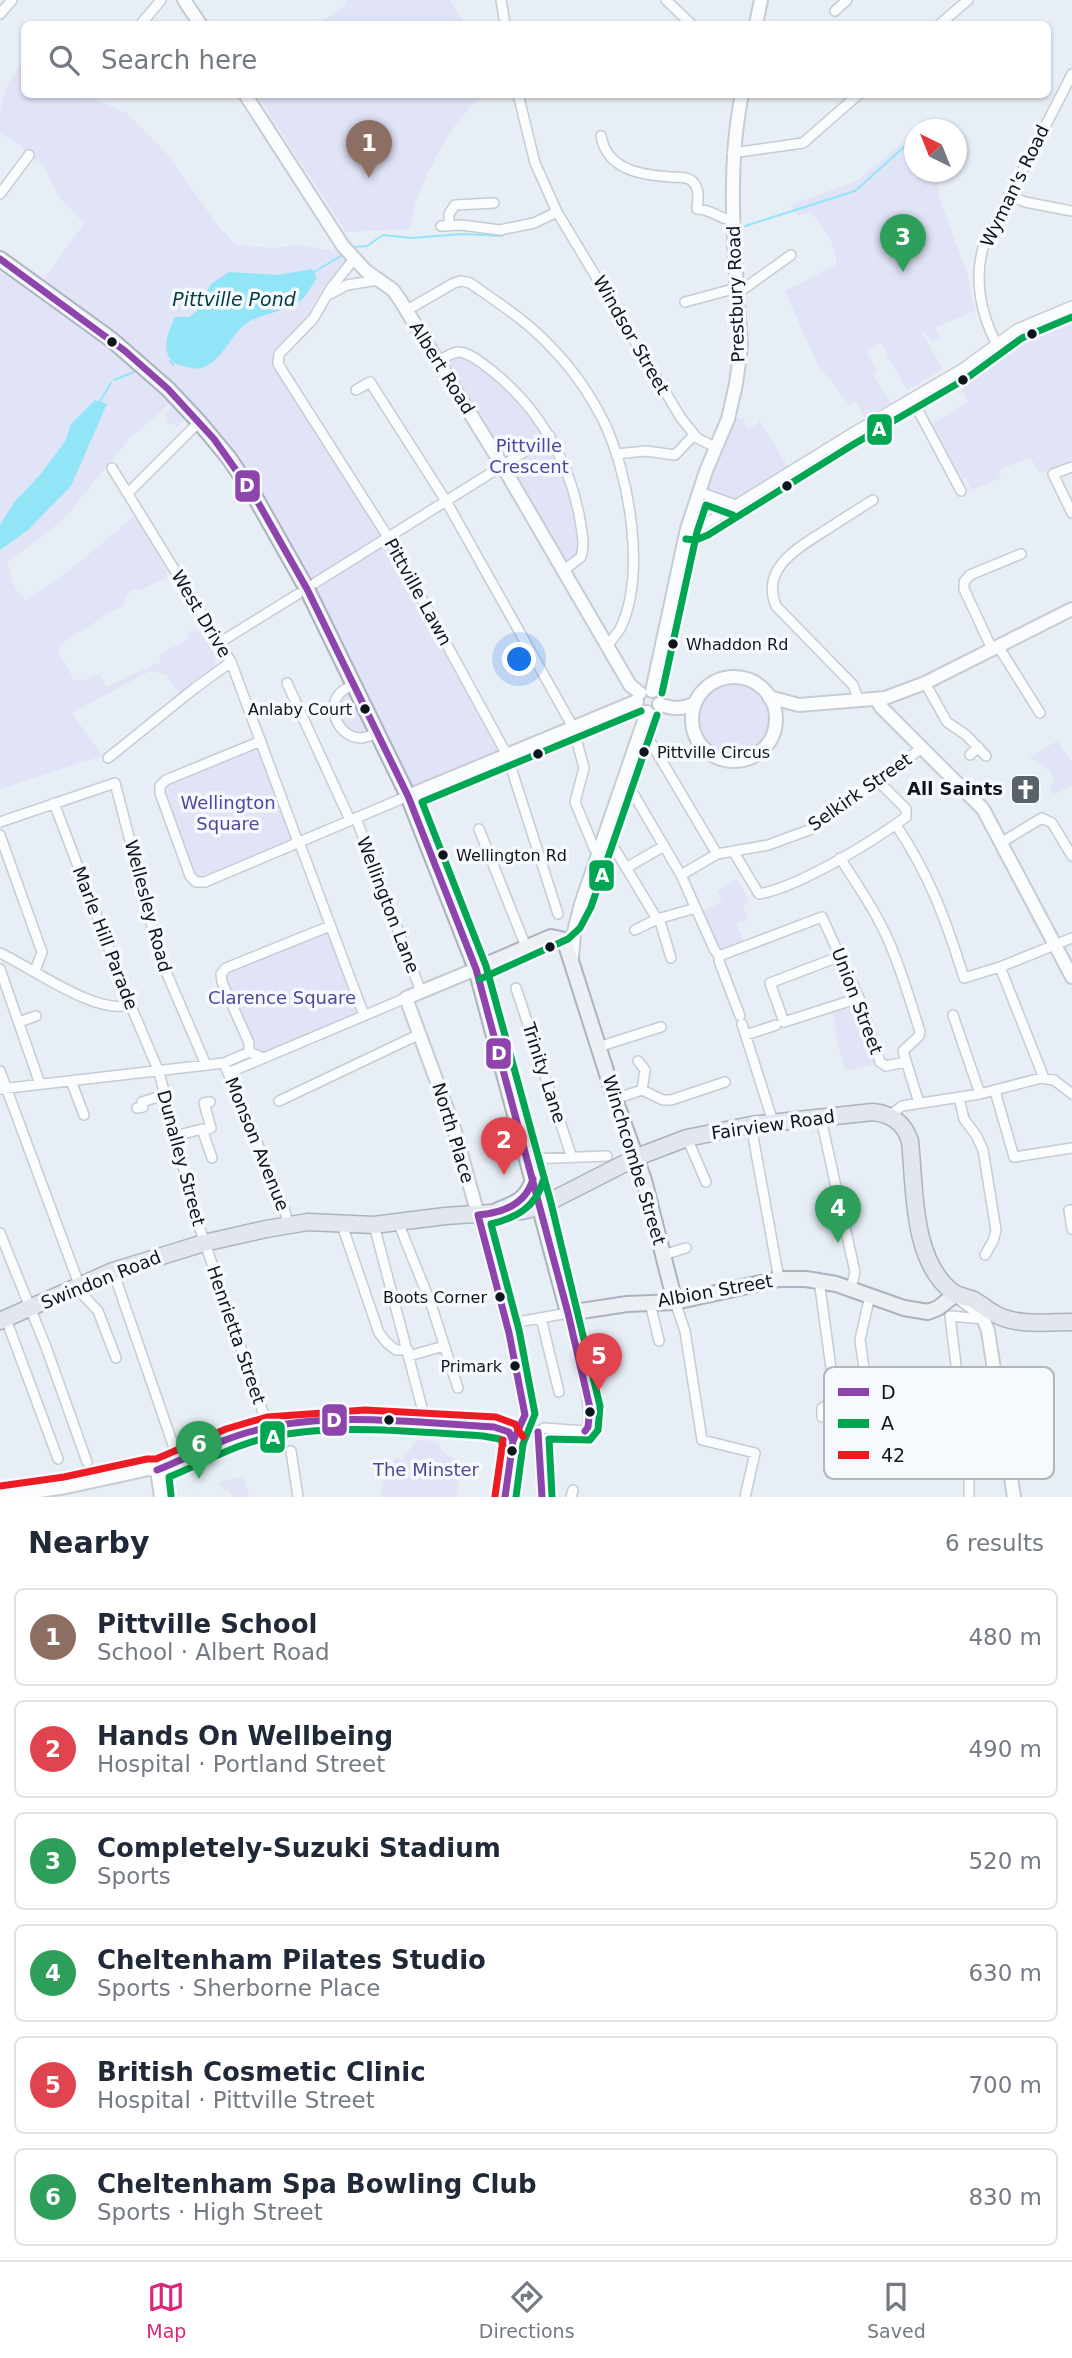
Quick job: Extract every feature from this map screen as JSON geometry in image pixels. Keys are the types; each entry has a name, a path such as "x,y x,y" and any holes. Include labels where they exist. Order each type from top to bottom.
{"highway":[{"name":"Fairview Road","path":"342,1225 374,1225 445,1216 513,1213 541,1206 637,1157 687,1138 773,1122 873,1112 889,1116"},
{"path":"889,1116 901,1124 908,1136 920,1236 930,1261 953,1292 971,1299 990,1322 1072,1322"},
{"name":"Swindon Road","path":"3,1320 113,1271 205,1243 289,1225 313,1222 342,1225"}],"main road":[{"path":"0,259 88,321 164,386 199,422 229,458 255,497 307,589 408,796 476,969 569,1313"},
{"path":"476,969 551,937"},
{"name":"Winchcombe Street","path":"551,937 565,943 615,1099 637,1157 676,1302"},
{"path":"482,1215 523,1198 529,1192 533,1179"},
{"name":"Albion Street","path":"569,1313 627,1304 676,1302 773,1281 819,1280 851,1288 904,1308 928,1311 936,1309 953,1292"}],"street":[{"path":"0,14 12,0"},
{"path":"144,21 161,0"},
{"path":"184,0 198,21"},
{"path":"501,0 504,21"},
{"path":"666,0 688,21"},
{"path":"757,21 761,0"},
{"path":"835,10 847,0"},
{"path":"943,21 961,2"},
{"name":"Wyman's Road","path":"996,343 979,291 979,269 985,243 1068,91 1072,74"},
{"name":"Albert Road","path":"248,98 343,246 378,280 393,290 407,310 502,465 630,685 643,695"},
{"name":"Windsor Street","path":"519,98 535,163 557,212 672,405 694,435 716,448"},
{"name":"Prestbury Road","path":"643,695 687,529 728,419 738,372 741,347 732,153 741,98"},
{"path":"732,153 803,143 854,98"},
{"path":"601,136 611,160 644,174 688,179 698,191 697,209 711,211 734,221"},
{"path":"0,194 29,155"},
{"path":"1009,195 1025,202 1072,211"},
{"path":"494,203 455,205 445,226 474,226 500,230 534,223 557,212"},
{"path":"685,302 738,290 791,255"},
{"name":"Pittville Lawn","path":"355,259 313,319 279,354 278,364 388,537 507,755 558,914"},
{"path":"326,297 347,285 378,280"},
{"path":"407,310 450,284 461,281 470,283 524,322 550,345 593,402 607,428 616,454 631,517 632,565 628,597 620,628 607,646"},
{"path":"687,529 694,530 962,369 1028,323 1072,306"},
{"path":"438,362 457,352 476,360 513,390 531,409 550,436 571,482 582,536 581,557 563,571"},
{"path":"356,390 370,382 446,501 573,727 584,768 575,800 588,836 594,848 613,846 658,918 671,958"},
{"path":"912,399 961,491"},
{"path":"128,493 199,422"},
{"path":"616,454 646,451 674,455 694,435"},
{"path":"315,583 550,436"},
{"path":"1072,467 1054,474 1072,513"},
{"name":"West Drive","path":"112,468 231,662 261,741"},
{"path":"699,492 736,505"},
{"path":"859,701 853,685 776,606 772,594 774,580 781,564 791,552 873,500"},
{"path":"1021,554 970,575 964,582 964,589 995,648 1040,713"},
{"path":"219,643 299,594"},
{"path":"775,721 788,709 799,705 877,700 925,683 1072,609"},
{"path":"107,758 231,662"},
{"path":"734,677 757,684 769,697 774,709 772,735 763,748 749,757 731,760 713,755 703,747 696,736 692,717 695,703 701,692 710,684 734,677"},
{"name":"Wellington Lane","path":"287,683 353,819 421,992"},
{"path":"925,683 947,722 966,735 986,755"},
{"path":"355,685 343,690 336,699 334,709 337,721 346,732 356,737 363,738 378,733"},
{"path":"364,1015 330,926 300,845 261,741 166,780 160,786 160,793 190,876 196,882 205,882 300,845 353,819 643,695 658,697 659,704 653,711 640,710 643,695"},
{"path":"769,697 799,705"},
{"path":"877,700 983,810 1072,977"},
{"path":"659,704 667,708 681,708 695,703"},
{"path":"681,708 692,717"},
{"path":"572,964 574,932 581,904 647,712"},
{"path":"650,741 717,854"},
{"path":"970,755 978,747"},
{"name":"Selkirk Street","path":"681,875 717,854 768,845 809,830 922,748"},
{"path":"733,851 756,892 760,894 801,878 906,817 907,811 878,781"},
{"name":"Wellesley Road","path":"54,803 115,783 161,960 206,1065"},
{"path":"620,789 634,794 681,875 719,956 773,1122"},
{"path":"0,822 54,803"},
{"name":"Marle Hill Parade","path":"54,803 130,1004 159,1072"},
{"path":"1002,842 1042,818 1052,823 1072,856"},
{"path":"896,825 913,850 938,898 964,978 1000,967 1072,938"},
{"path":"479,829 526,947"},
{"path":"0,835 42,952 35,971"},
{"path":"626,868 663,846"},
{"path":"839,858 872,908 890,943 903,979 920,1034 903,1049 919,1103"},
{"path":"551,937 571,922 581,904"},
{"path":"635,930 658,918 696,908"},
{"name":"Union Street","path":"719,956 822,917 859,998 880,1062 886,1066 905,1062"},
{"path":"249,1052 249,1043 221,974 226,968 330,926"},
{"path":"0,953 60,986 97,1002 120,1007 130,1004"},
{"path":"780,1024 770,983 841,956"},
{"path":"1000,967 1044,1077 1054,1080 1072,1094"},
{"path":"0,969 40,1084"},
{"path":"228,1073 476,969"},
{"name":"Trinity Lane","path":"516,988 572,1158"},
{"name":"North Place","path":"406,998 454,1128 482,1215 525,1415 513,1441"},
{"path":"746,1035 859,998"},
{"path":"953,1015 980,1094"},
{"path":"19,1022 36,1016"},
{"path":"598,1048 661,1027"},
{"path":"285,1100 420,1034"},
{"path":"3,1088 224,1063 249,1052 264,1058"},
{"path":"638,1061 645,1070 642,1090"},
{"name":"Monson Avenue","path":"224,1063 289,1225"},
{"path":"0,1071 3,1088 83,1295 98,1311 116,1358"},
{"name":"Dunalley Street","path":"159,1072 205,1243"},
{"name":"Fairview Road","path":"889,1116 897,1108 995,1091 1044,1077"},
{"path":"71,1081 83,1115"},
{"path":"615,1099 642,1090 663,1100 671,1100 725,1082"},
{"path":"995,1091 1014,1157 1072,1148"},
{"path":"138,1108 143,1107 142,1102 164,1096"},
{"path":"959,1098 964,1119 979,1139 985,1157 996,1230 985,1249"},
{"path":"175,1136 211,1128 204,1103 210,1102"},
{"path":"821,1119 855,1272 851,1288"},
{"path":"751,1125 773,1281"},
{"path":"203,1131 212,1157"},
{"path":"687,1138 706,1182"},
{"path":"528,1159 607,1156"},
{"path":"1072,1210 1069,1210 1072,1229"},
{"path":"398,1222 431,1304 458,1388"},
{"path":"342,1225 381,1337 397,1350 409,1353 444,1346"},
{"path":"374,1225 426,1423"},
{"path":"0,1233 46,1347 87,1462"},
{"name":"Henrietta Street","path":"205,1243 268,1427"},
{"path":"663,1255 686,1248"},
{"path":"113,1271 179,1462"},
{"path":"819,1280 831,1367"},
{"path":"864,1367 860,1340 870,1296"},
{"name":"Winchcombe Street","path":"676,1302 679,1319 685,1331 702,1440 755,1453 745,1494"},
{"path":"650,1303 659,1341"},
{"path":"503,1312 518,1322 509,1333"},
{"path":"542,1497 538,1432 544,1428 585,1431 588,1426 590,1408 569,1313"},
{"name":"Albion Street","path":"518,1322 569,1313"},
{"path":"956,1367 950,1316 990,1322 996,1367"},
{"path":"541,1318 559,1392"},
{"path":"3,1320 58,1459"},
{"path":"822,1417 824,1407"},
{"path":"0,1497 66,1487 149,1469 157,1470 230,1439 268,1427 365,1420 501,1428 509,1432 513,1441 505,1497"},
{"path":"291,1451 298,1497"},
{"path":"157,1470 159,1496"},
{"path":"968,1479 969,1497"},
{"path":"1012,1479 1014,1497"}],"green space":[{"path":"348,0 450,0 464,21 322,21 346,5"},
{"path":"21,62 21,98 92,98 128,114 166,153 218,226 237,245 273,248 296,245 340,252 349,263 325,284 308,315 273,354 285,378 388,537 507,755 408,796 377,733 364,738 342,729 334,704 353,685 242,478 191,414 178,426 167,423 166,413 178,400 163,392 172,402 129,439 63,520 7,563 15,588 25,600 60,578 136,515 167,571 166,578 140,590 132,589 125,597 123,606 104,615 59,645 58,652 74,680 83,681 99,674 107,687 160,662 162,653 189,639 186,632 200,631 215,656 216,667 200,680 195,679 192,687 181,695 166,675 150,671 72,713 102,756 0,789 0,262 37,290 84,223 58,196 43,164 24,152 22,146 0,133 3,96"},
{"path":"259,98 480,98 464,113 437,156 417,200 410,229 346,232"},
{"path":"904,141 904,182 938,182 938,194 968,277 975,311 934,328 940,338 932,342 925,332 922,333 943,369 907,390 886,354 888,352 880,343 866,351 877,370 873,374 891,403 865,418 855,401 849,405 817,363 785,291 836,265 832,243 819,223 810,212 798,216 790,205 857,181"},
{"path":"1072,313 1072,460 1040,473 1030,457 998,470 1001,478 971,490 966,478 958,481 929,426 968,402 957,380 1005,343 1048,321"},
{"name":"Pittville Crescent","path":"461,352 513,390 566,469 583,553 563,571 438,362"},
{"path":"744,418 745,426 749,429 759,423 759,419 790,471 694,530 706,471 728,419"},
{"path":"727,681 741,681 755,687 766,698 772,719 769,734 761,746 741,757 727,757 713,751 702,740 696,726 696,712 702,698 713,687"},
{"name":"Wellington Square","path":"261,741 298,842 196,882 160,786"},
{"path":"1057,741 1072,763 1072,785 1054,794 1050,789 1054,780 1050,770 1029,758"},
{"path":"737,879 749,900 743,906 748,919 737,924 746,946 719,956 699,914 722,901 717,891"},
{"name":"Clarence Square","path":"330,926 364,1015 264,1058 249,1052 221,974"},
{"path":"855,1003 875,1065 845,1070 832,1010"},
{"name":"The Minster","path":"425,1440 439,1444 445,1453 462,1464 457,1497 382,1497 381,1490 388,1462 393,1463 395,1457 402,1460 416,1441"},
{"path":"243,1476 249,1497 234,1497 228,1489 224,1490 219,1482"}],"water":[{"name":"Pittville Pond","path":"312,269 317,278 301,300 250,321 211,363 194,368 175,363 170,358 166,346 175,317 189,317 197,311 211,284 229,272 277,275"},
{"path":"95,400 107,404 71,486 27,531 0,550 0,525 15,501 40,475 66,440 71,424"}],"waterway":[{"path":"745,226 855,191 904,147"},
{"path":"353,247 367,246 383,235 412,238 462,234 502,236"},
{"path":"314,272 341,256"},
{"path":"170,361 174,365"},
{"path":"114,380 134,372"},
{"path":"100,401 111,383"}],"transit line":[{"name":"D","path":"0,259 125,351 168,389 214,439 255,497 307,589 408,796 476,969 568,1313 590,1408 585,1431"},
{"name":"A","path":"686,539 696,540 708,535 854,444 967,378 1022,338 1072,317"},
{"name":"A","path":"662,693 697,532 706,505 733,515"},
{"name":"A","path":"552,1496 549,1439 590,1440 598,1430 600,1406 551,1203 486,966 422,802 641,711"},
{"name":"A","path":"480,979 568,939 580,928 591,907 657,715"},
{"name":"D","path":"505,1497 513,1441 525,1415 509,1333 478,1215 512,1206 525,1195 533,1179"},
{"name":"A","path":"516,1497 523,1444 535,1414 519,1330 491,1224 524,1210 535,1198 543,1181"},
{"name":"42","path":"0,1486 156,1459 226,1429 267,1417 365,1410 496,1417 515,1424 523,1437"},
{"name":"D","path":"157,1470 244,1433 315,1421 375,1420 494,1427 509,1432 513,1441"},
{"name":"A","path":"171,1495 169,1477 235,1447 284,1434 341,1430 399,1431 483,1436 500,1439 503,1445"},
{"name":"D","path":"538,1432 542,1497"},
{"name":"42","path":"495,1496 503,1440"}],"place":[{"name":"Pittville School","path":"369,178"},
{"name":"Completely-Suzuki Stadium","path":"903,272"},
{"name":"Whaddon Rd","path":"673,644"},
{"name":"Anlaby Court","path":"365,709"},
{"name":"Pittville Circus","path":"644,752"},
{"name":"All Saints","path":"1026,789"},
{"name":"Wellington Rd","path":"443,855"},
{"name":"Hands On Wellbeing","path":"504,1175"},
{"name":"Cheltenham Pilates Studio","path":"838,1243"},
{"name":"Boots Corner","path":"500,1297"},
{"name":"Primark","path":"515,1366"},
{"name":"British Cosmetic Clinic","path":"599,1391"},
{"name":"Cheltenham Spa Bowling Club","path":"199,1479"}]}
